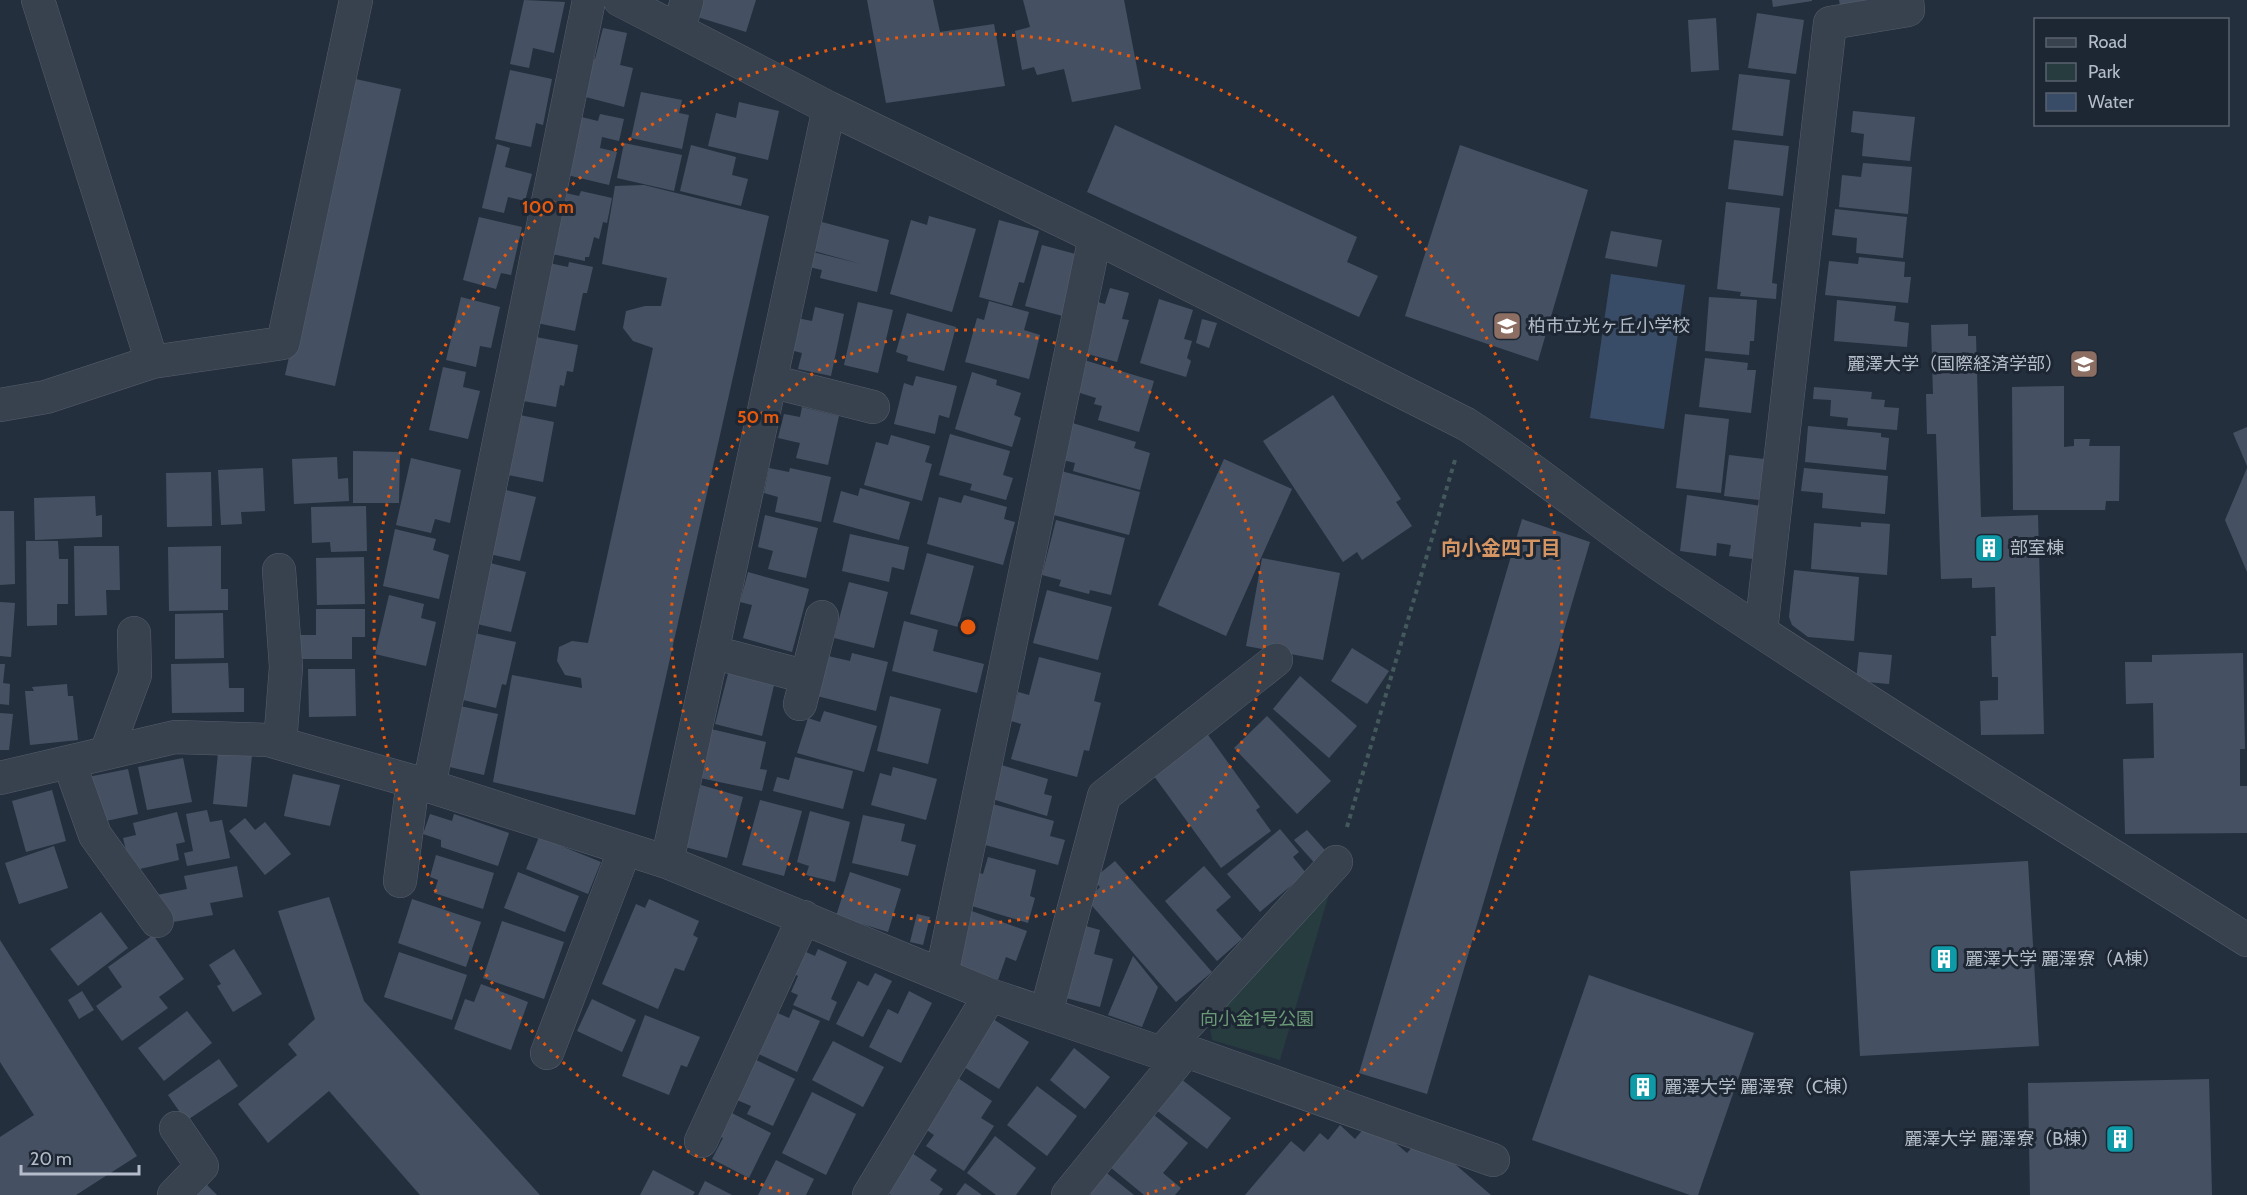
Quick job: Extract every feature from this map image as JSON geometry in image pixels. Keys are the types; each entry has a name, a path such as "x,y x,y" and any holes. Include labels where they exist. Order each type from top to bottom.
{"street":[{"path":"38,0 152,362"},
{"path":"0,405 46,397 152,362 283,343 356,0"},
{"path":"400,881 589,0"},
{"path":"620,0 683,14 829,108 1095,237 1466,424 1524,461 1668,569 1761,631 1947,752 2247,940"},
{"path":"1761,631 1830,23 1908,10 1907,0"},
{"path":"667,862 829,108"},
{"path":"942,973 1095,237"},
{"path":"770,381 873,407"},
{"path":"279,570 286,667 280,743"},
{"path":"712,652 803,691 822,617"},
{"path":"106,753 135,675 134,633"},
{"path":"1046,1013 1104,796 1276,660"},
{"path":"0,778 175,737 268,740 280,743 421,784 667,862 942,973 990,995 1165,1049 1493,1160"},
{"path":"69,762 95,836 157,921"},
{"path":"547,1053 625,849"},
{"path":"1165,1049 1336,862"},
{"path":"700,1141 804,917"},
{"path":"869,1195 990,995"},
{"path":"1068,1195 1179,1059 1165,1049"},
{"path":"174,1195 202,1166 176,1128"}],"path":[{"path":"1336,862 1466,424"}],"green space":[{"name":"向小金1号公園","path":"1330,891 1280,1060 1212,1040 1209,1021"}],"water":[{"path":"1611,274 1685,285 1664,429 1590,418"}],"building":[{"path":"524,0 565,2 554,53 533,48 529,68 510,64"},
{"path":"695,0 756,0 746,32 691,15"},
{"path":"867,0 933,0 940,32 994,24 1005,86 886,103"},
{"path":"1023,0 1124,0 1141,89 1072,102 1064,69 1037,75 1034,67 1022,70 1015,31 1030,27"},
{"path":"1772,0 1812,0 1812,1 1773,7"},
{"path":"1839,0 1887,0 1841,11"},
{"path":"1757,13 1804,20 1796,74 1748,68"},
{"path":"1716,18 1719,70 1691,72 1688,20"},
{"path":"603,28 627,33 620,65 633,68 624,107 578,95 586,57 595,59"},
{"path":"510,70 552,79 543,125 536,123 531,147 495,139"},
{"path":"1739,74 1790,80 1783,136 1732,130"},
{"path":"351,78 401,89 335,386 285,375"},
{"path":"641,92 682,100 679,113 689,115 682,149 631,138"},
{"path":"739,102 779,111 768,160 708,146 716,113 736,118"},
{"path":"1853,111 1915,117 1910,161 1862,156 1864,134 1851,132"},
{"path":"600,114 624,119 619,141 602,137 600,148 617,152 609,185 563,174 577,116 598,121"},
{"path":"1115,125 1357,237 1347,262 1378,276 1359,317 1087,192"},
{"path":"1734,140 1789,146 1783,196 1728,189"},
{"path":"624,143 682,155 674,191 617,178"},
{"path":"497,144 510,148 505,167 532,174 525,201 508,197 504,213 482,208"},
{"path":"691,145 736,157 732,175 748,179 741,206 680,191"},
{"path":"1460,145 1588,190 1538,361 1405,316"},
{"path":"1863,163 1912,167 1908,214 1839,207 1842,175 1861,177"},
{"path":"644,185 769,216 635,815 493,782 512,675 582,688 581,678 565,675 557,661 559,647 572,641 588,643 653,348 633,341 623,328 626,311 645,306 661,306 667,278 602,264 615,186"},
{"path":"581,191 612,198 607,223 603,222 599,239 594,237 589,257 585,257 585,261 552,254 561,192 579,196"},
{"path":"1726,202 1780,208 1772,283 1777,284 1776,299 1740,296 1741,292 1717,289"},
{"path":"1835,209 1907,217 1903,258 1856,253 1857,238 1832,235"},
{"path":"929,216 976,229 952,312 890,294 911,220 927,225"},
{"path":"479,217 522,227 511,275 501,273 496,289 463,280"},
{"path":"999,220 1039,231 1024,283 1019,282 1012,306 979,297"},
{"path":"822,222 889,240 877,292 820,278 822,270 809,267 813,252 861,264 814,251"},
{"path":"1611,231 1662,240 1657,267 1605,258"},
{"path":"1042,245 1079,255 1070,318 1025,306"},
{"path":"1859,257 1905,262 1904,277 1911,277 1908,303 1825,295 1829,261 1858,264"},
{"path":"569,262 593,267 587,293 583,293 575,331 537,323 549,263 568,267"},
{"path":"1110,288 1129,293 1122,319 1129,320 1117,362 1084,353 1098,302 1105,304"},
{"path":"461,297 500,307 491,348 480,346 476,367 446,360"},
{"path":"1709,297 1757,300 1754,341 1750,341 1749,355 1705,351"},
{"path":"1159,299 1193,310 1184,339 1192,341 1187,358 1191,361 1186,377 1140,363"},
{"path":"1837,300 1896,306 1894,321 1909,323 1907,347 1834,341"},
{"path":"989,301 1029,312 1024,330 1040,335 1029,379 965,362 977,318 984,320"},
{"path":"858,302 893,310 878,373 844,365"},
{"path":"815,307 844,314 831,376 798,369 802,353 790,350 797,318 812,321"},
{"path":"907,313 956,327 944,371 907,361 908,356 896,352"},
{"path":"1202,319 1217,323 1209,348 1196,343"},
{"name":"部室棟","path":"1968,324 1968,336 1976,336 1981,517 2038,515 2044,734 1981,735 1980,701 1998,700 1998,677 1992,677 1991,636 1996,636 1995,587 1972,588 1972,578 1941,579 1936,434 1927,434 1926,394 1933,394 1931,325"},
{"path":"536,337 578,345 573,372 567,371 564,386 560,385 556,407 518,400"},
{"path":"1705,358 1748,363 1747,370 1756,370 1751,413 1699,407"},
{"path":"1084,360 1154,381 1139,432 1098,420 1102,406 1094,404 1096,398 1074,391"},
{"path":"443,367 466,372 463,387 480,391 468,439 429,430"},
{"path":"972,372 997,380 996,385 1021,393 1014,415 1021,418 1012,447 955,429"},
{"path":"916,376 957,386 949,418 939,415 935,434 894,424 904,383 913,386"},
{"path":"2064,386 2064,447 2074,446 2074,439 2090,439 2089,446 2120,446 2119,501 2106,501 2105,510 2013,510 2012,387"},
{"path":"1814,387 1872,392 1871,399 1885,400 1884,407 1899,408 1897,430 1847,426 1848,418 1830,416 1831,400 1813,399"},
{"path":"1333,395 1401,499 1396,502 1412,526 1362,560 1357,552 1343,562 1263,441"},
{"path":"802,407 839,416 828,465 796,458 800,443 778,438 784,414 800,417"},
{"path":"515,414 554,422 543,482 503,474"},
{"path":"1685,414 1729,419 1721,493 1676,488"},
{"path":"1069,422 1136,442 1134,448 1150,453 1140,490 1073,471 1075,463 1059,459"},
{"path":"1808,426 1881,433 1881,437 1889,438 1886,470 1805,462"},
{"path":"2247,427 2247,466 2233,433"},
{"path":"950,434 1010,451 1003,475 1013,478 1006,500 970,490 972,484 939,475"},
{"path":"891,435 930,446 925,462 932,464 922,501 864,485 876,442 888,445"},
{"path":"353,451 400,452 399,503 353,503"},
{"path":"1729,455 1773,460 1768,501 1724,496"},
{"path":"337,457 338,479 348,478 349,501 294,504 292,459"},
{"path":"411,458 461,470 450,523 435,519 431,533 396,525"},
{"path":"1224,459 1292,489 1226,636 1158,605"},
{"path":"263,468 265,511 241,512 242,524 221,525 218,470"},
{"path":"769,468 789,472 790,468 831,477 821,522 775,512 778,497 764,493"},
{"path":"1804,468 1888,476 1885,514 1822,508 1823,493 1801,491"},
{"path":"2247,468 2247,572 2225,520"},
{"path":"1061,471 1140,492 1129,535 1050,514"},
{"path":"211,472 212,526 167,527 166,473"},
{"path":"860,488 910,502 899,540 833,522 841,491 858,496"},
{"path":"502,489 536,497 520,561 485,553"},
{"path":"964,495 1007,507 1004,519 1015,522 1003,565 927,544 939,497 961,503"},
{"path":"1687,495 1768,507 1760,560 1729,556 1731,545 1717,543 1716,556 1680,551"},
{"path":"95,496 96,516 102,515 102,537 35,540 34,498"},
{"path":"366,506 367,551 331,552 330,542 312,543 311,507"},
{"path":"0,511 14,511 15,584 0,585"},
{"path":"765,515 818,528 806,578 768,569 773,551 758,547"},
{"path":"1522,519 1590,542 1427,1094 1359,1073"},
{"path":"1056,520 1125,538 1111,595 1090,590 1089,594 1059,586 1061,580 1042,575"},
{"path":"1861,522 1890,524 1887,575 1811,569 1814,523 1861,527"},
{"path":"395,529 436,539 433,550 449,555 439,599 383,586"},
{"path":"850,534 909,547 904,570 892,567 889,582 842,571"},
{"path":"26,541 58,541 59,559 68,559 68,604 57,604 57,625 27,626"},
{"path":"74,546 119,546 120,590 106,590 107,615 75,616"},
{"path":"221,546 221,589 228,589 228,610 169,611 168,547"},
{"path":"927,553 974,566 958,627 910,614"},
{"path":"364,557 365,604 317,605 316,558"},
{"path":"1262,558 1340,573 1323,660 1246,646"},
{"path":"486,562 526,572 511,632 473,623"},
{"path":"1794,570 1859,577 1854,641 1808,637 1792,625 1789,617"},
{"path":"748,572 809,589 792,652 743,638 752,605 740,602"},
{"path":"849,582 888,592 874,648 834,638"},
{"path":"1047,590 1112,607 1098,660 1033,643"},
{"path":"389,595 424,604 421,618 436,622 426,666 375,654"},
{"path":"0,602 15,603 11,657 0,656"},
{"path":"316,609 365,609 365,637 352,637 352,659 299,659 299,635 316,635"},
{"path":"223,613 224,658 175,659 175,614"},
{"path":"904,621 938,630 933,651 984,664 977,693 892,671"},
{"path":"470,632 516,642 506,685 502,684 496,708 455,698"},
{"path":"1352,648 1389,671 1367,704 1331,681"},
{"path":"1859,652 1892,655 1889,684 1856,681"},
{"path":"852,653 888,662 876,711 817,696 828,656 850,661"},
{"path":"2243,653 2245,749 2240,749 2240,786 2247,786 2247,833 2125,834 2123,759 2154,758 2153,703 2126,704 2125,662 2152,662 2152,655"},
{"path":"1039,657 1101,673 1094,701 1101,703 1089,751 1084,750 1077,777 1011,759 1021,724 1011,721 1018,692 1029,695"},
{"path":"228,663 229,688 244,688 244,712 172,713 171,664"},
{"path":"0,664 5,664 3,683 10,684 9,705 0,704"},
{"path":"730,666 776,677 762,736 715,724"},
{"path":"308,669 355,669 356,716 309,717"},
{"path":"1300,676 1357,726 1329,758 1273,709"},
{"path":"67,684 68,696 73,696 78,740 30,745 25,691 34,691 32,687"},
{"path":"890,696 941,709 928,764 877,751"},
{"path":"455,705 498,714 484,775 441,765"},
{"path":"824,711 877,726 864,772 797,753 808,718 820,722"},
{"path":"0,713 13,714 9,750 0,750"},
{"path":"1267,716 1331,781 1297,814 1234,748"},
{"path":"711,729 766,742 760,769 767,770 762,791 700,778"},
{"path":"1206,732 1260,807 1256,810 1271,831 1221,868 1151,772"},
{"path":"218,753 252,755 247,807 213,804"},
{"path":"795,757 853,771 843,809 773,791 777,777 789,780"},
{"path":"183,758 192,802 147,810 138,767"},
{"path":"998,764 1048,779 1044,794 1052,796 1047,816 989,798"},
{"path":"893,767 937,779 926,820 871,805 880,773 891,776"},
{"path":"128,769 138,814 97,823 88,777"},
{"path":"293,774 340,785 330,826 284,816"},
{"path":"701,785 743,797 727,858 685,847"},
{"path":"52,790 66,841 26,852 12,801"},
{"path":"760,800 802,811 784,876 742,865"},
{"path":"989,803 1054,821 1050,836 1065,840 1058,865 978,843"},
{"path":"207,810 210,822 222,820 230,858 187,866 184,853 193,851 186,814"},
{"path":"810,811 850,822 835,882 806,875 809,866 797,862"},
{"path":"177,812 185,842 176,844 179,860 131,871 123,838 136,835 133,823"},
{"path":"430,814 452,821 454,814 509,833 498,866 441,847 441,840 423,834"},
{"path":"863,815 905,824 901,841 916,845 908,876 852,863"},
{"path":"245,818 255,830 265,822 291,854 265,875 229,831"},
{"path":"1280,829 1299,852 1293,857 1306,873 1260,912 1227,874"},
{"path":"1307,830 1331,857 1319,868 1294,840"},
{"path":"539,837 601,862 588,894 526,869"},
{"path":"54,846 68,888 19,904 5,863"},
{"path":"436,855 494,873 483,909 434,893 438,880 430,877"},
{"path":"988,857 1036,870 1030,896 1035,898 1028,923 962,903 972,870 983,874"},
{"path":"1115,861 1212,972 1176,1002 1087,900 1100,887 1093,879"},
{"name":"麗澤大学 麗澤寮（A棟）","path":"2028,861 2039,1046 1860,1056 1850,871"},
{"path":"237,866 243,897 210,903 213,915 162,924 157,895 187,889 184,876"},
{"path":"1204,866 1231,897 1216,910 1242,939 1217,961 1165,901"},
{"path":"518,872 579,896 565,932 504,908"},
{"path":"850,872 901,889 888,932 836,916"},
{"path":"329,897 364,1001 540,1195 420,1195 329,1091 268,1143 238,1104 297,1055 288,1044 315,1019 278,911"},
{"path":"412,899 481,922 466,967 398,943"},
{"path":"649,899 699,921 693,935 698,938 684,971 675,968 658,1009 602,984 636,904 645,908"},
{"path":"969,910 1027,931 1016,961 1006,957 998,980 950,963"},
{"path":"101,912 128,948 78,986 50,949"},
{"path":"917,914 930,917 923,945 910,942"},
{"path":"502,921 564,942 544,999 483,978"},
{"path":"1075,923 1100,930 1094,954 1113,959 1100,1007 1066,998"},
{"path":"153,935 184,979 159,997 168,1008 122,1041 96,1006 122,987 108,967"},
{"path":"0,940 137,1156 76,1195 0,1195 0,1137 34,1115 0,1062"},
{"path":"797,948 815,956 818,949 847,962 831,999 837,1002 829,1021 793,1005 798,995 791,992 798,976 787,970"},
{"path":"234,949 262,994 233,1012 217,986 221,984 209,965"},
{"path":"399,952 467,975 452,1020 384,997"},
{"path":"1133,956 1158,987 1142,1027 1108,1015"},
{"path":"875,973 892,981 863,1037 836,1024 858,981 868,986"},
{"name":"麗澤大学 麗澤寮（C棟）","path":"1589,975 1754,1033 1698,1195 1690,1195 1532,1140"},
{"path":"481,984 528,1002 511,1050 454,1029 465,999 474,1002"},
{"path":"82,991 94,1010 79,1019 68,1000"},
{"path":"909,991 932,1003 901,1063 869,1047 888,1009 898,1014"},
{"path":"592,999 636,1020 622,1052 577,1031"},
{"path":"793,1009 820,1021 797,1072 748,1049 773,1011 789,1018"},
{"path":"187,1011 212,1043 164,1081 138,1048"},
{"path":"645,1015 700,1037 687,1067 681,1065 669,1095 622,1076"},
{"path":"990,1017 1029,1042 999,1089 959,1064"},
{"path":"833,1041 884,1067 863,1107 812,1080"},
{"path":"1074,1048 1110,1077 1085,1109 1050,1080"},
{"path":"748,1056 795,1079 773,1126 747,1114 751,1106 737,1100"},
{"path":"219,1059 238,1086 186,1121 168,1095"},
{"path":"949,1072 992,1101 981,1118 994,1126 964,1171 926,1146 934,1135 915,1122"},
{"path":"1176,1075 1231,1118 1207,1149 1151,1106"},
{"name":"麗澤大学 麗澤寮（B棟）","path":"2209,1079 2212,1195 2030,1195 2028,1083"},
{"path":"1037,1086 1077,1116 1047,1156 1007,1125"},
{"path":"812,1092 856,1114 826,1175 782,1153"},
{"path":"726,1110 771,1133 749,1178 712,1159 723,1138 714,1134"},
{"path":"1148,1110 1188,1143 1163,1173 1181,1188 1175,1195 1144,1195 1104,1162"},
{"path":"1370,1121 1407,1153 1422,1136 1491,1195 1245,1195 1291,1141 1304,1152 1320,1133 1328,1140 1340,1125 1355,1139"},
{"path":"995,1136 1036,1168 1016,1195 996,1195 967,1173"},
{"path":"906,1149 937,1170 930,1180 943,1189 939,1195 891,1195 880,1188"},
{"path":"776,1160 814,1179 806,1195 758,1195"},
{"path":"653,1170 695,1192 693,1195 640,1195"},
{"path":"1103,1170 1134,1195 1091,1195 1086,1191"},
{"path":"201,1179 217,1195 185,1195"},
{"path":"705,1181 732,1195 698,1195"},
{"path":"965,1183 982,1195 956,1195"}],"place":[{"name":"柏市立光ヶ丘小学校","path":"1507,326"},
{"name":"麗澤大学（国際経済学部）","path":"2084,364"},
{"name":"部室棟","path":"1989,548"},
{"name":"麗澤大学 麗澤寮（A棟）","path":"1944,959"},
{"name":"麗澤大学 麗澤寮（C棟）","path":"1643,1087"},
{"name":"麗澤大学 麗澤寮（B棟）","path":"2120,1139"}],"district":[{"name":"向小金四丁目","path":"1501,548"}]}
